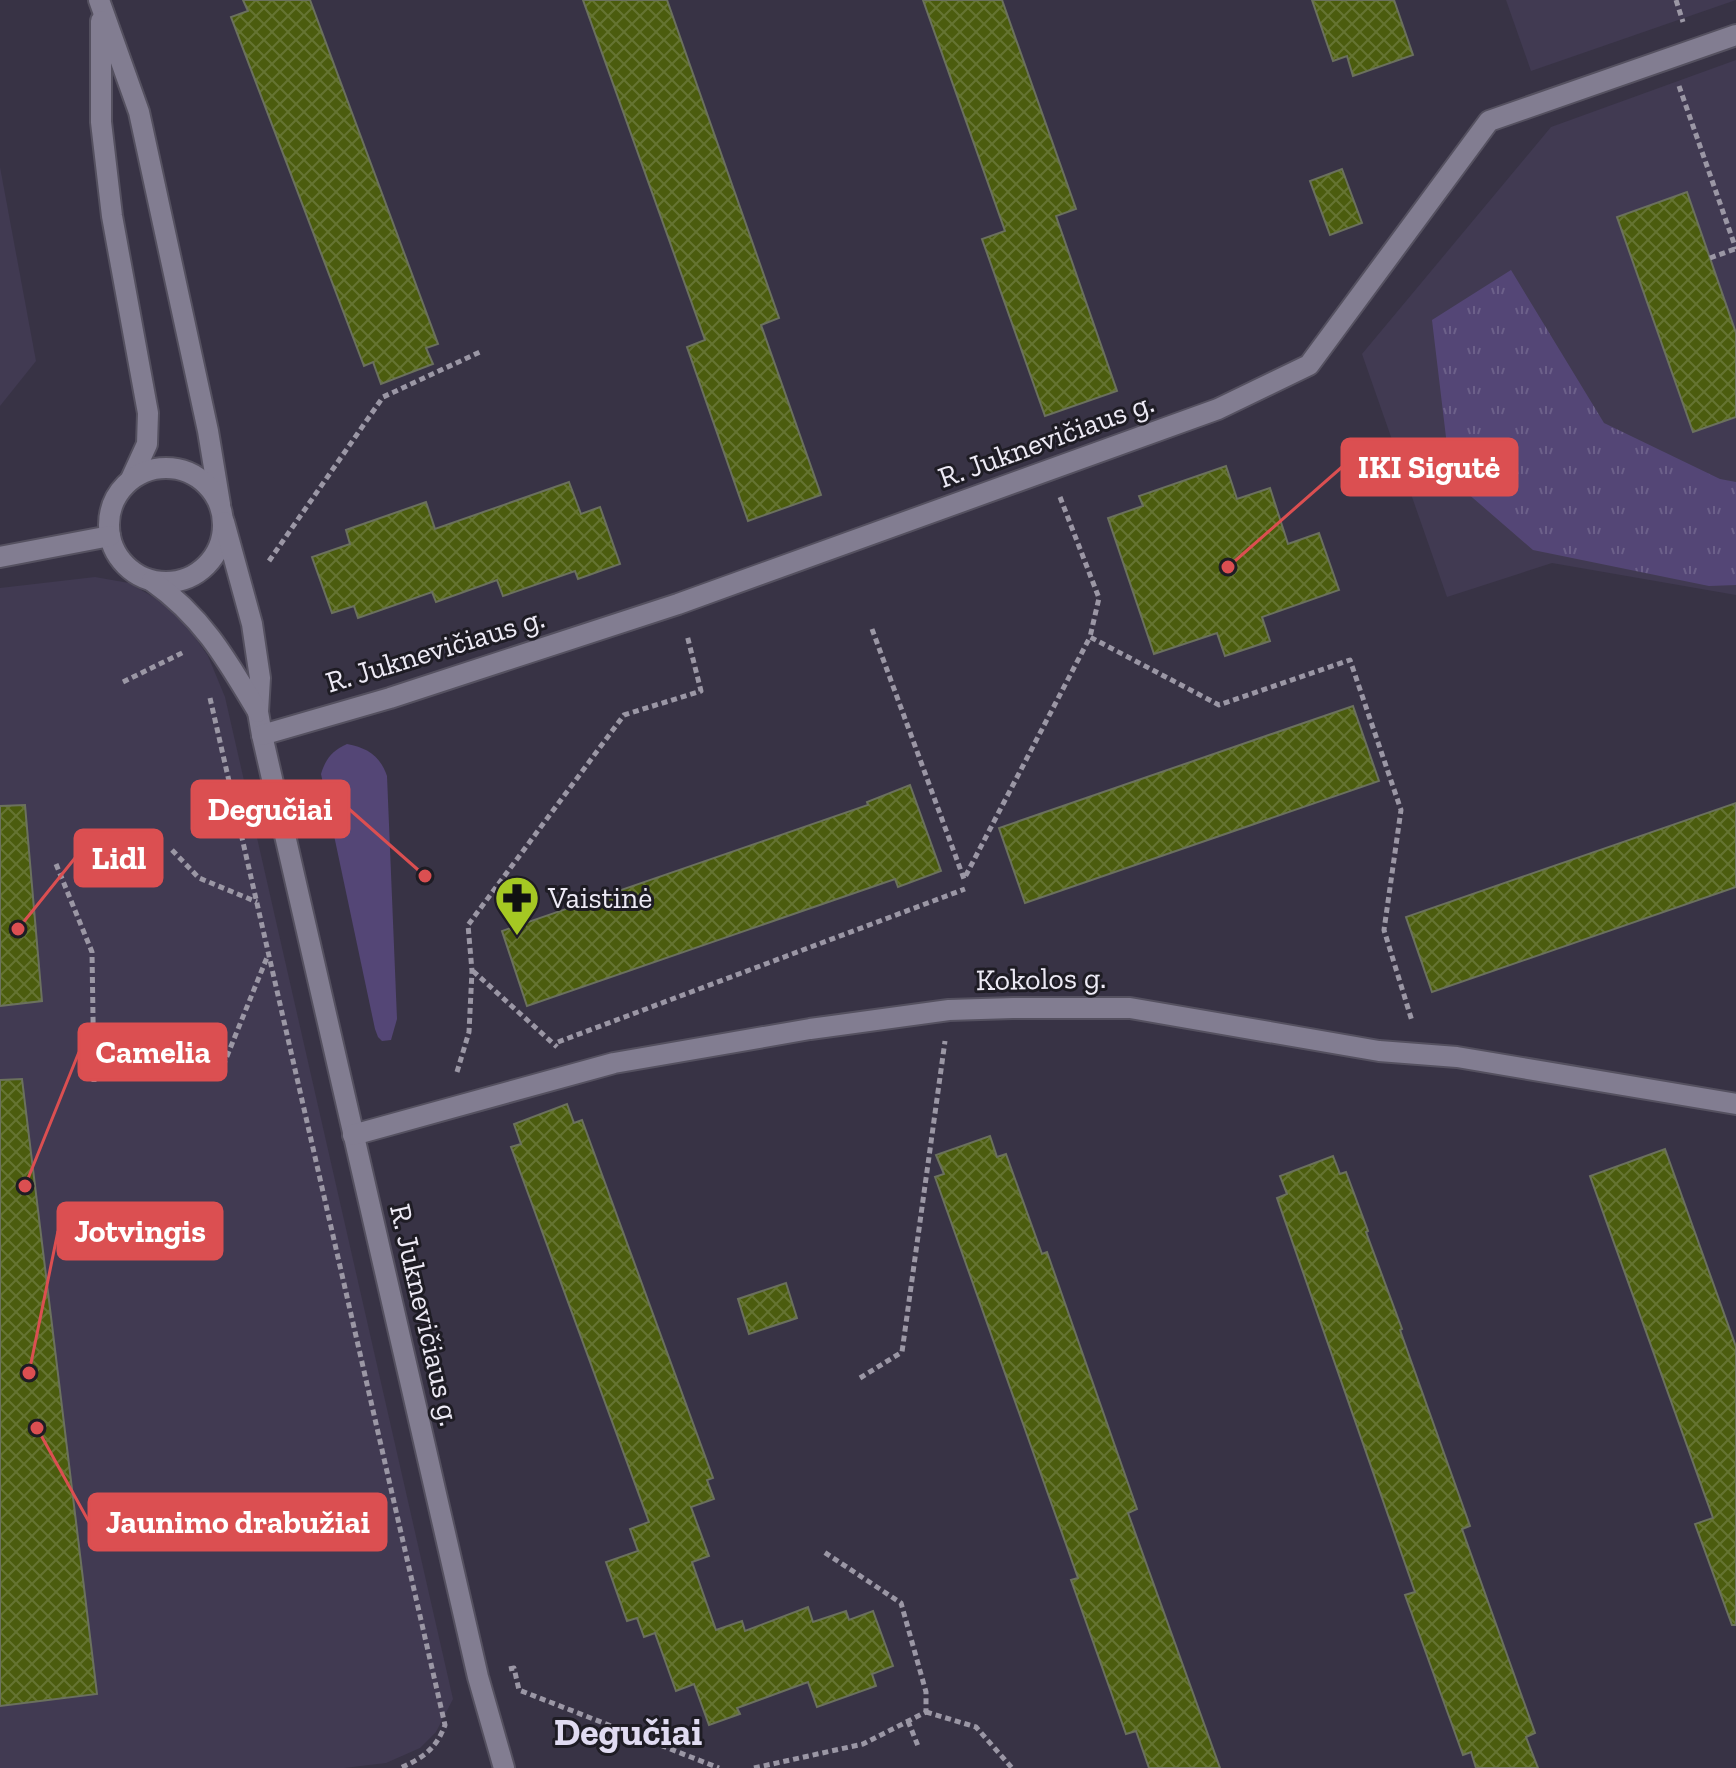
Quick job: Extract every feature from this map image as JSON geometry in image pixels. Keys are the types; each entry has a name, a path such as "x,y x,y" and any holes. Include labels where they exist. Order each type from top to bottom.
{"street":[{"name":"R. Juknevičiaus g.","path":"100,5 104,153 112,216 148,413 147,444 131,479"},
{"name":"R. Juknevičiaus g.","path":"100,5 139,112 208,431 222,513 252,624 260,678 258,712 262,735 478,1677 504,1768"},
{"name":"R. Juknevičiaus g.","path":"262,735 390,698 678,604 1218,409 1309,365 1489,121 1736,35"},
{"path":"164,467 182,469 198,477 211,489 222,513 221,544 211,562 194,576 174,582 152,581 137,575 124,565 115,552 110,536 108,520 112,504 131,479 147,470 164,467"},
{"path":"0,557 110,536"},
{"name":"R. Juknevičiaus g.","path":"152,581 179,601 211,636 258,712"},
{"name":"Kokolos g.","path":"353,1135 614,1063 810,1029 949,1010 1130,1008 1379,1051 1457,1057 1736,1104"}],"path":[{"path":"1671,58 1736,249 1710,258"},
{"path":"267,564 383,397 482,351"},
{"path":"872,629 964,879 1090,637 1099,598 1049,470"},
{"path":"444,1111 469,1032 472,971 468,925 624,715 701,691 678,604"},
{"path":"1090,637 1219,705 1350,660 1401,810 1384,930 1412,1022 1412,1053"},
{"path":"209,695 445,1725 438,1743 422,1758 400,1768"},
{"path":"172,850 199,878 257,902"},
{"path":"56,864 92,952 94,1082"},
{"path":"553,1044 965,889"},
{"path":"223,1066 268,954"},
{"path":"472,971 585,1071"},
{"path":"860,1378 902,1352 949,1010"},
{"path":"824,1552 901,1603 926,1692 926,1712"},
{"path":"514,1668 519,1690 719,1768"},
{"path":"754,1768 863,1744 926,1712 976,1727 1012,1768"},
{"path":"908,1721 918,1746"}],"shaded area":[{"path":"1506,0 1736,0 1531,71"},
{"path":"1736,60 1736,595 1552,563 1447,597 1362,354 1551,127"},
{"path":"0,167 36,361 0,406"},
{"path":"95,577 129,583 162,602 185,623 208,656 225,697 453,1699 436,1732 420,1748 386,1763 344,1768 0,1768 0,588"}],"green space":[{"path":"1511,270 1604,423 1720,479 1736,482 1736,585 1709,586 1533,550 1451,479 1432,320"},
{"path":"347,744 372,754 387,776 397,1019 391,1040 382,1041 375,1029 321,774 330,756"}],"building":[{"path":"243,0 310,0 438,344 426,348 433,364 381,384 373,362 364,366 231,17 248,11"},
{"path":"583,0 667,0 779,318 761,325 821,495 748,521 687,347 705,340"},
{"path":"923,0 1002,0 1076,209 1056,216 1117,391 1045,416 982,239 1005,231"},
{"path":"1312,0 1394,0 1413,55 1353,76 1347,56 1333,61"},
{"path":"1342,169 1362,223 1330,235 1310,181"},
{"path":"1687,192 1736,333 1736,417 1693,432 1617,217"},
{"path":"1226,466 1237,499 1270,488 1288,544 1319,533 1339,590 1262,617 1270,641 1225,656 1217,633 1154,654 1108,518 1143,506 1139,496"},
{"path":"569,482 581,514 600,507 620,564 578,579 575,571 503,596 497,580 436,602 432,592 358,618 354,606 332,613 312,557 350,544 346,530 426,502 435,529"},
{"path":"1353,706 1379,781 1025,903 999,828"},
{"path":"910,785 941,871 898,887 895,879 527,1006 502,931 868,805 867,802"},
{"path":"1736,803 1736,887 1432,992 1406,917"},
{"path":"25,805 42,1001 0,1006 0,806"},
{"path":"22,1079 97,1694 0,1706 0,1080"},
{"path":"567,1104 574,1123 582,1120 713,1478 707,1480 714,1499 691,1507 709,1556 692,1562 716,1630 742,1621 745,1631 808,1607 813,1622 846,1611 849,1620 873,1611 893,1666 872,1674 876,1686 817,1707 808,1682 737,1708 740,1714 709,1725 694,1684 676,1691 655,1633 644,1637 637,1618 627,1621 606,1562 638,1551 630,1529 649,1522 511,1147 521,1144 514,1124"},
{"path":"990,1136 997,1157 1006,1154 1042,1254 1047,1252 1137,1509 1128,1513 1220,1768 1149,1768 1136,1731 1126,1734 1071,1580 1078,1578 935,1177 944,1174 936,1155"},
{"path":"1665,1149 1736,1347 1736,1625 1732,1625 1695,1524 1713,1518 1590,1176"},
{"path":"1333,1156 1340,1174 1346,1172 1368,1231 1470,1526 1462,1529 1535,1733 1526,1737 1538,1768 1476,1768 1471,1752 1463,1755 1405,1595 1415,1592 1277,1198 1287,1194 1280,1176"},
{"path":"786,1283 797,1318 749,1334 738,1299"}],"place":[{"name":"IKI Sigutė","path":"1228,567"},
{"name":"Degučiai","path":"425,876"},
{"name":"Lidl","path":"18,929"},
{"name":"Vaistinė","path":"517,937"},
{"name":"Camelia","path":"25,1186"},
{"name":"Jotvingis","path":"29,1373"},
{"name":"Jaunimo drabužiai","path":"37,1428"}],"district":[{"name":"Degučiai","path":"628,1732"}]}
